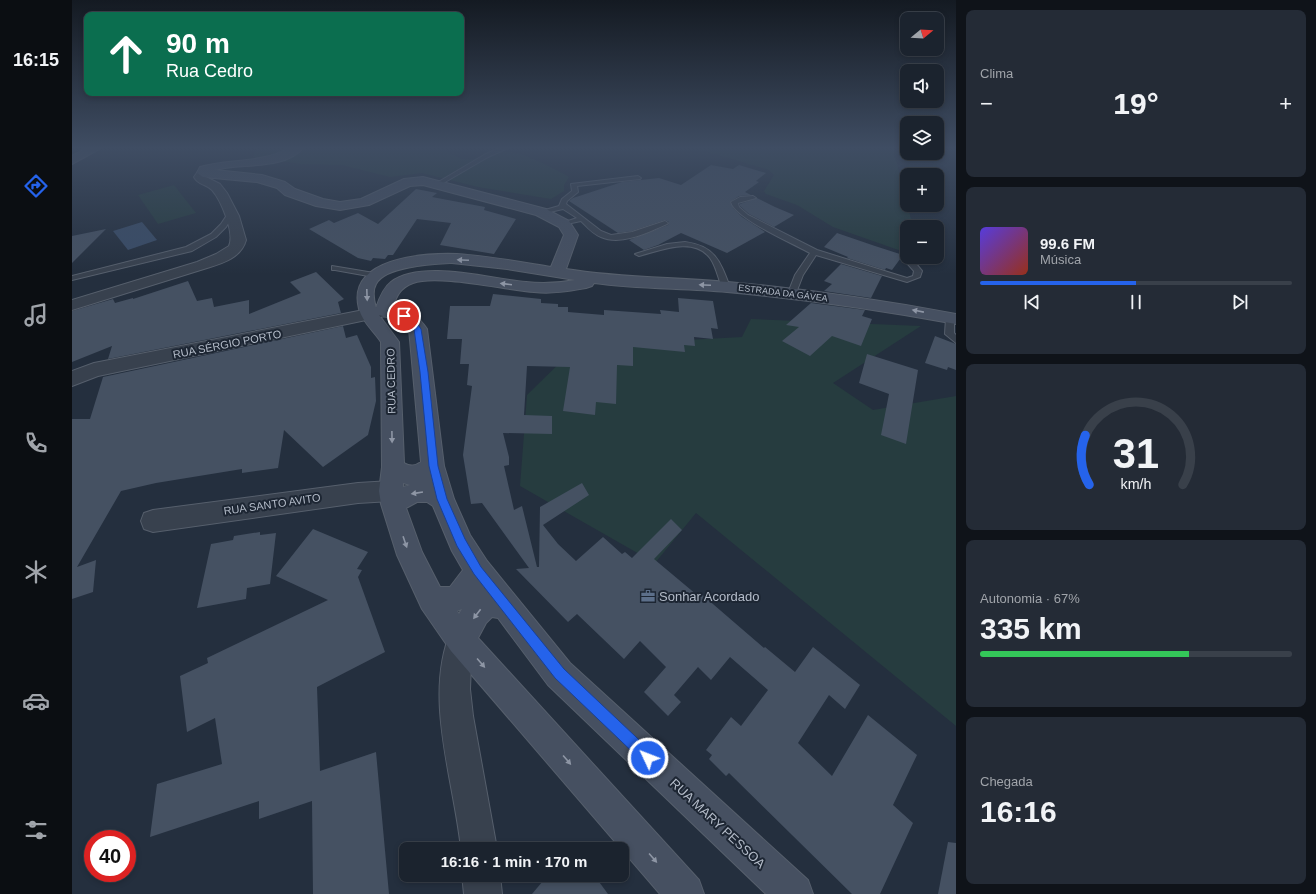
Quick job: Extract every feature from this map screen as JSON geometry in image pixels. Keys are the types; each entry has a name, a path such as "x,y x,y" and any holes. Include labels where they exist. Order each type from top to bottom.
{"street":[{"path":"72,305 202,266 220,258 237,246 240,237 231,213 218,190"},
{"path":"287,190 321,203 340,206 364,202 391,190"},
{"path":"374,275 400,265 447,259 468,260 557,272 571,235 564,224 541,212 459,190"},
{"name":"ESTRADA DA GÁVEA","path":"557,272 608,280 726,287 792,293 913,310 953,318"},
{"name":"RUA CEDRO","path":"374,275 369,282 365,293 390,342 392,487"},
{"name":"ESTRADA DA GÁVEA","path":"377,314 391,290 418,276 432,275 545,289 608,280"},
{"path":"377,314 404,316 413,322 418,329 424,372 433,466 424,472 414,475 403,475 392,487"},
{"name":"RUA SÉRGIO PORTO","path":"72,379 94,370 377,314"},
{"name":"RUA MARY PESSOA","path":"433,466 442,499 461,543 504,606 559,674 794,894"},
{"path":"392,487 408,495 421,492 433,494 442,499"},
{"path":"392,487 410,555 432,600 461,641 685,894"},
{"name":"RUA SANTO AVITO","path":"153,520 358,493 392,487"},
{"path":"432,600 446,602 458,599 468,589 478,570"},
{"path":"479,842 477,820 458,722 455,673 456,655 468,626 483,607 491,603 504,606"},
{"path":"482,882 483,894"}],"lane":[{"path":"563,207 562,203 575,192 574,190"},
{"path":"753,198 740,199 734,202 736,208 746,216 814,252 907,280 916,277 918,271 912,264"},
{"path":"541,212 563,207 582,219 602,235 612,237 640,232 665,223"},
{"path":"72,278 189,249 205,242 225,226 231,213"},
{"path":"564,224 582,219"},
{"path":"639,254 674,244 686,244 698,248 711,256 726,287"},
{"path":"792,293 799,275 814,252"},
{"path":"335,268 374,275"},
{"path":"953,318 949,334 956,340"}],"green space":[{"path":"157,190 178,190 196,213 158,224 138,195"},
{"path":"495,190 564,190 551,199"},
{"path":"765,190 900,190 900,212 909,212 911,220 900,220 900,251 833,227 797,205 766,194"},
{"path":"751,319 921,326 833,383 873,410 956,396 956,726 696,513 655,563 520,486 527,395 577,346 742,337"}],"water":[{"path":"142,222 157,240 128,250 113,231"}],"building":[{"path":"415,190 437,193 432,197 485,207 484,210 516,219 494,254 440,245 451,223 417,219 393,255 388,255 385,259 373,258 371,261 358,258 309,229 329,220 334,223 358,213 378,224"},
{"path":"598,190 748,190 745,192 751,195 739,196 730,202 734,209 742,217 765,232 727,253 681,233 658,245 644,250 629,240 668,225 669,222 665,220 632,231 618,233 569,201 573,198"},
{"path":"757,198 794,215 774,227 749,214 740,206 740,204"},
{"path":"106,229 72,263 72,236"},
{"path":"837,233 900,254 900,259 892,270 886,268 885,270 847,258 848,257 824,247"},
{"path":"841,264 882,276 871,298 824,291 832,284 824,281"},
{"path":"316,272 344,299 338,302 341,313 108,359 112,346 72,362 72,311 113,299 115,303 133,299 188,281 197,301 212,298 214,307 249,300 249,314 301,293 290,282"},
{"path":"493,294 541,299 541,303 558,304 558,307 568,307 568,312 604,315 604,310 661,314 660,310 679,312 678,298 713,301 718,329 711,328 713,339 694,337 695,346 684,345 685,352 633,347 633,366 617,365 616,404 596,402 595,415 563,411 570,367 527,366 524,415 552,416 552,434 503,433 509,457 509,465 504,466 514,510 522,506 537,567 539,567 540,507 582,483 589,495 543,525 558,544 576,561 603,537 622,554 625,552 632,558 671,519 682,530 654,559 697,595 699,592 764,648 765,647 795,672 813,647 860,685 845,709 829,695 798,743 832,776 868,715 917,755 893,805 913,823 880,894 852,894 729,773 726,776 709,759 712,755 706,750 731,717 741,726 768,690 730,657 711,680 698,667 674,695 681,702 668,716 644,692 666,667 640,641 624,659 577,614 568,622 516,569 529,568 482,503 471,504 463,455 472,386 467,385 469,364 460,364 462,339 447,339 450,306 490,306"},
{"path":"811,303 865,310 862,316 872,319 861,346 832,336 810,356 782,341 799,327 786,325"},
{"path":"343,326 346,338 357,335 371,367 371,378 375,377 376,401 368,435 323,467 284,430 278,468 242,473 242,469 156,483 121,491 77,567 96,560 93,592 72,599 72,419 90,419 103,377"},
{"path":"935,336 956,344 956,370 948,367 947,370 925,363"},
{"path":"867,354 918,370 906,444 881,435 889,394 859,383"},
{"path":"313,529 368,552 357,569 362,570 358,577 385,652 317,687 320,771 376,752 389,894 313,894 312,801 259,819 259,801 150,837 157,784 222,764 215,718 187,732 180,676 208,663 207,658 328,600 276,576"},
{"path":"260,532 260,535 276,533 270,584 247,588 246,599 197,608 211,544 233,540 234,536"},
{"path":"948,842 956,843 956,894 938,894"},
{"path":"542,882 599,882 608,894 532,894"}],"place":[{"name":"Sonhar Acordado","path":"648,596"}],"route":[{"path":"404,316 413,322 418,329 422,352 433,466 442,499 461,543 504,606 559,674 648,758"}]}
